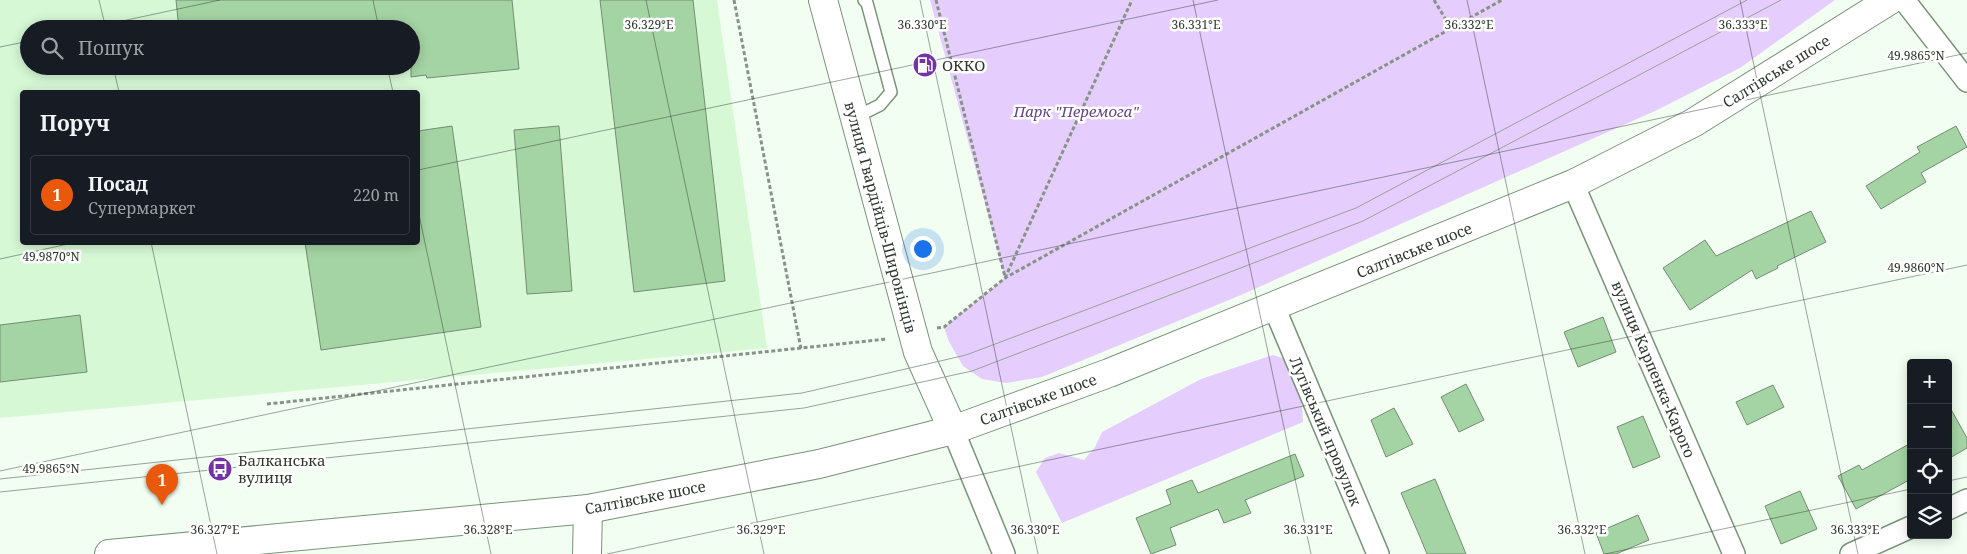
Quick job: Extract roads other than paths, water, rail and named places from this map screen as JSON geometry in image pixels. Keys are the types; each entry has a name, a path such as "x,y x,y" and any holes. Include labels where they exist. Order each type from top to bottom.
{"main road":[{"name":"вулиця Гвардійців-Широнінців","path":"823,0 918,352 953,430"},
{"name":"Салтівське шосе","path":"110,554 588,509 819,464 953,430 1109,373 1274,308 1573,184 1692,123 1890,0"},
{"path":"587,554 588,509"}],"street":[{"path":"1904,0 1967,81"},
{"name":"вулиця Карпенка-Карого","path":"1573,184 1734,554"},
{"name":"Лугівський провулок","path":"1274,308 1378,554"},
{"path":"953,430 1004,554"},
{"path":"1851,554 1907,529"}],"lane":[{"path":"854,118 880,105 891,92 867,3 864,0"}],"tram line":[{"path":"0,479 802,393 966,355 1356,208 1747,0"},
{"path":"0,492 804,408 972,371 1363,221 1781,0"}],"place":[{"name":"ОККО","path":"925,65"},
{"name":"Балканська вулиця","path":"220,469"},
{"name":"Посад","path":"162,505"}],"park label":[{"name":"Парк \"Перемога\"","path":"1076,111"}]}
